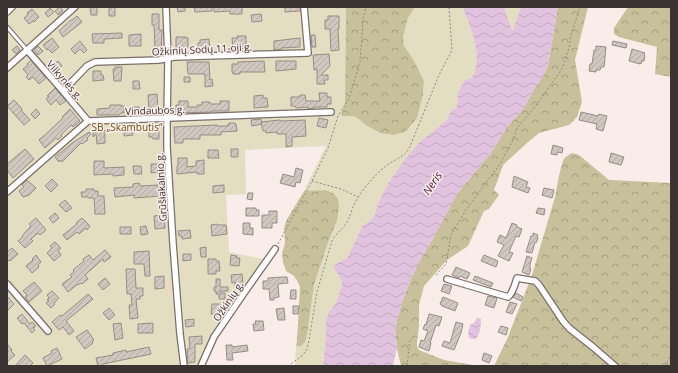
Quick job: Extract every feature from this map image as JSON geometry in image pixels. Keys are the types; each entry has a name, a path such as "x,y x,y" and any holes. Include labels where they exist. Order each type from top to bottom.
{"street":[{"path":"7,12 12,7"},
{"path":"7,68 75,7"},
{"name":"Grūšiakalnio g.","path":"166,7 168,59 167,119 173,244 184,366"},
{"name":"Ožkinių Sodų 11-oji g.","path":"63,90 87,66 95,62 308,53 304,7"},
{"name":"Vilkynės g.","path":"27,50 63,90 88,122"},
{"name":"Vindaubos g.","path":"88,122 331,112"},
{"path":"7,192 88,122"},
{"name":"Ožkinių g.","path":"200,366 214,338 275,249"},
{"path":"447,279 508,297 517,278 535,281 569,328 593,346 615,366"},
{"path":"7,284 48,331"}],"lane":[{"path":"7,27 27,50"}],"path":[{"path":"275,249 312,181 328,148 338,116 347,102 357,73 366,7"},
{"path":"288,366 303,355 307,349 317,292 335,235 346,223 353,206 374,177 384,167 406,154 409,149 439,75 452,50 449,7"},
{"path":"436,276 446,264 451,235 466,210 500,164 512,142 517,128 538,103 562,68 580,7"},
{"path":"312,181 341,189 359,197"},
{"path":"407,366 410,340"},
{"path":"665,366 671,355"}],"green space":[{"name":"SB „Skambutis“","path":"7,7 346,7 345,102 341,116 356,117 379,133 393,135 417,118 423,95 424,81 404,46 403,37 408,18 415,7 462,7 475,42 476,60 472,78 469,79 457,99 456,108 451,111 446,121 434,131 389,182 376,209 375,215 371,220 363,225 347,258 336,264 334,267 341,279 342,285 336,303 326,319 323,366 295,366 296,346 301,346 306,340 314,285 337,221 325,190 304,191 326,146 245,150 246,194 226,195 229,252 263,259 213,334 200,364 189,366 7,366"},
{"path":"346,7 415,7 408,18 403,37 404,46 413,59 424,81 423,95 417,118 405,132 393,135 380,133 367,126 356,117 341,116 345,102"},
{"path":"504,7 521,7 513,30 512,30"},
{"path":"558,7 588,7 575,60 582,102 577,117 569,125 539,133 503,165 494,190 499,195 489,209 484,211 468,246 447,260 424,286 419,305 417,346 419,350 444,360 479,366 401,366 395,329 401,305 410,281 457,194 490,154 507,127 524,108 534,89 544,75 548,65"},
{"path":"628,7 671,7 671,77 655,74 657,47 619,37 614,34 614,28"},
{"path":"572,153 579,155 609,180 671,183 671,366 494,366 508,337 532,275 555,197 564,159"},
{"path":"325,190 333,193 338,199 339,206 337,221 314,285 306,340 301,346 296,346 300,287 294,276 286,271 283,262 282,253 285,243 284,229 286,221 304,191"}],"water":[{"name":"Neris","path":"462,7 504,7 513,30 521,7 558,7 548,65 544,75 534,89 524,108 507,127 490,154 457,194 419,262 401,305 395,329 397,348 393,366 323,366 326,319 336,303 342,285 341,279 334,267 336,264 347,258 363,225 371,220 375,215 376,209 389,182 406,158 421,141 446,121 451,111 456,108 458,94 463,83 465,80 472,78 476,60 475,42"},
{"path":"477,318 481,319 480,330 476,339 472,339 469,338 468,333 470,325 474,323"}],"building":[{"path":"60,7 63,11 58,15 55,11"},
{"path":"90,7 97,7 97,15 91,15"},
{"path":"109,7 115,7 115,16 109,16"},
{"path":"177,7 185,7 185,11 178,12"},
{"path":"194,7 212,7 212,11 195,12"},
{"path":"214,7 242,7 242,14 230,14 230,11 214,12"},
{"path":"285,7 300,7 300,11 285,12"},
{"path":"50,8 54,12 48,17 45,13"},
{"path":"32,9 39,17 34,22 33,21 29,24 24,18"},
{"path":"152,14 159,14 159,30 162,30 161,55 154,56 154,25 152,25"},
{"path":"261,14 262,21 252,22 251,15"},
{"path":"77,16 82,22 63,37 59,31"},
{"path":"328,16 339,16 339,50 331,51 330,29 325,29 325,20 328,20"},
{"path":"122,33 122,38 104,39 104,43 93,43 92,34"},
{"path":"141,34 141,46 129,46 129,35"},
{"path":"311,35 315,35 316,47 312,47"},
{"path":"237,36 246,36 246,48 233,51 232,38 238,38"},
{"path":"176,37 188,38 188,48 176,48"},
{"path":"52,38 59,47 52,53 43,45"},
{"path":"300,38 300,47 274,50 274,41"},
{"path":"209,39 210,50 198,51 198,43 200,43 200,40"},
{"path":"80,41 87,50 84,53 80,49 75,54 71,49"},
{"path":"613,41 627,44 626,48 612,45"},
{"path":"17,46 20,50 16,54 12,50"},
{"path":"38,46 43,51 38,55 34,50"},
{"path":"596,46 606,47 604,67 601,67 600,70 596,70 596,72 589,71"},
{"path":"632,49 645,53 644,61 642,61 641,64 629,61"},
{"path":"329,54 330,66 321,75 328,75 328,80 324,80 325,84 317,84 317,69 314,70 313,55"},
{"path":"31,60 46,78 39,84 33,77 29,80 26,77 28,75 23,69"},
{"path":"58,61 62,66 56,72 51,67"},
{"path":"264,61 265,72 240,72 240,74 233,74 232,72 232,64 238,64 238,62"},
{"path":"276,61 296,61 296,69 276,71"},
{"path":"187,62 209,62 210,80 212,79 213,86 205,87 205,74 188,74"},
{"path":"115,67 122,67 121,81 114,81 113,69 115,69"},
{"path":"93,71 101,71 101,75 103,75 104,80 93,81"},
{"path":"184,77 190,77 190,82 184,82"},
{"path":"133,81 139,81 140,89 133,89"},
{"path":"55,88 66,101 60,105 56,100 51,105 46,99"},
{"path":"319,93 327,93 327,97 331,97 331,104 327,104 327,107 314,107 308,109 308,107 296,108 295,106 291,106 291,97 300,97 300,95 305,95 306,101 320,101"},
{"path":"157,94 158,111 149,111 148,95"},
{"path":"263,95 263,98 267,98 268,107 254,108 254,96"},
{"path":"14,100 30,120 24,125 7,106"},
{"path":"179,101 188,101 188,107 197,107 197,105 202,105 202,102 220,104 220,101 229,101 229,111 176,113 176,105 179,105"},
{"path":"110,105 124,106 124,113 119,115 97,115 97,109 110,108"},
{"path":"133,107 139,107 139,112 133,113"},
{"path":"36,109 40,114 35,119 31,114"},
{"path":"70,109 80,121 73,127 72,125 70,126 58,140 56,138 45,148 39,140 63,118 62,117"},
{"path":"581,112 598,116 599,114 607,116 603,131 596,129 597,124 579,120"},
{"path":"319,118 328,120 326,128 317,126"},
{"path":"261,119 262,124 252,126 251,120"},
{"path":"305,120 306,136 292,137 292,146 286,147 286,134 277,134 277,132 266,133 266,131 263,131 261,122"},
{"path":"229,123 236,124 237,131 221,132 221,135 200,135 200,139 183,139 183,143 175,143 174,127 227,126"},
{"path":"149,125 159,125 159,139 149,137"},
{"path":"124,126 132,126 133,135 124,136"},
{"path":"93,130 105,130 105,143 97,144 96,134 93,137"},
{"path":"89,132 91,134 87,138 88,140 82,144 81,143 62,162 60,160 59,162 55,157"},
{"path":"553,145 563,148 562,153 558,152 557,155 551,154"},
{"path":"25,149 34,159 13,178 7,170 7,164"},
{"path":"231,149 238,149 238,157 231,157"},
{"path":"208,150 218,150 219,158 208,158"},
{"path":"611,153 624,157 621,165 609,162"},
{"path":"178,158 187,158 187,167 196,166 196,161 204,160 204,174 197,174 197,172 177,174"},
{"path":"94,161 104,161 104,168 124,167 124,175 94,175"},
{"path":"151,164 161,164 161,172 151,173"},
{"path":"133,166 141,166 142,174 134,174"},
{"path":"296,168 303,170 300,183 296,182 295,187 280,183 283,174 294,177"},
{"path":"514,176 528,182 526,187 530,188 528,193 512,187"},
{"path":"52,179 58,185 51,192 45,186"},
{"path":"27,180 36,188 29,195 23,197 19,191 24,187 22,185"},
{"path":"139,183 140,186 158,185 158,188 161,187 162,196 134,198 134,195 115,197 114,188 133,187 133,184"},
{"path":"224,185 224,192 213,193 213,186"},
{"path":"544,188 554,190 552,198 542,195"},
{"path":"86,189 94,189 94,191 98,191 98,196 104,196 105,214 95,214 94,198 82,197 81,192 86,192"},
{"path":"248,193 253,193 252,200 247,199"},
{"path":"65,200 72,208 66,212 59,205"},
{"path":"246,208 256,208 256,210 259,210 259,216 246,216"},
{"path":"538,208 545,209 544,215 536,213"},
{"path":"269,211 277,211 277,223 272,223 272,228 262,228 262,215 269,215"},
{"path":"55,213 59,218 53,223 49,218"},
{"path":"164,215 165,228 155,229 154,216"},
{"path":"36,218 46,230 40,235 38,233 31,239 33,241 25,248 18,241 31,226 29,224"},
{"path":"82,218 90,226 87,230 86,228 79,234 77,232 67,240 63,235"},
{"path":"243,223 250,223 250,228 253,228 253,235 243,234"},
{"path":"512,223 522,229 519,237 516,236 509,252 513,253 509,261 498,256 504,245 497,242 500,235 506,238"},
{"path":"211,225 226,225 227,234 212,236"},
{"path":"146,226 148,234 141,235 140,227"},
{"path":"120,227 131,227 131,234 120,234"},
{"path":"190,230 191,238 182,239 182,236 179,236 178,231"},
{"path":"533,233 538,235 538,238 536,243 535,242 532,253 526,252 531,236 533,236"},
{"path":"55,242 61,248 58,250 61,255 54,261 47,253 52,248 50,246"},
{"path":"206,247 206,257 201,257 200,248"},
{"path":"12,248 18,254 7,262 7,252"},
{"path":"105,250 111,257 104,262 103,259 85,275 88,279 82,284 78,284 68,292 62,284 72,277 70,275 74,271 73,270 89,255 93,260"},
{"path":"149,251 150,276 145,276 144,264 134,264 134,252"},
{"path":"183,254 191,254 191,260 183,261"},
{"path":"36,255 41,262 38,265 39,267 32,273 26,266"},
{"path":"231,255 237,256 236,258 240,258 239,266 230,265"},
{"path":"484,255 498,261 496,267 481,261"},
{"path":"527,256 532,258 529,275 522,272"},
{"path":"208,259 216,259 216,261 219,261 220,271 216,271 216,274 208,274"},
{"path":"456,267 470,273 467,279 452,275"},
{"path":"126,269 135,269 136,288 143,288 143,296 140,296 140,299 136,299 138,318 130,319 129,305 132,305 131,294 127,294"},
{"path":"242,274 243,286 235,286 235,282 232,283 231,275"},
{"path":"164,276 164,288 155,289 155,277"},
{"path":"475,276 493,283 491,287 473,280"},
{"path":"287,277 288,283 278,284 279,297 274,298 274,300 270,300 269,289 263,289 263,281 268,281 268,278"},
{"path":"105,278 110,284 103,290 98,284"},
{"path":"216,279 220,279 220,287 228,287 228,291 220,291 220,293 225,293 225,299 219,299 219,294 216,294 216,291 214,291 214,287 216,287"},
{"path":"34,282 42,291 29,302 25,297 27,295 23,291"},
{"path":"444,284 452,286 449,294 441,291"},
{"path":"291,290 296,290 296,299 290,299"},
{"path":"52,291 59,298 51,308 46,303 49,301 47,300 49,298 47,295"},
{"path":"516,293 523,297 521,301 513,297"},
{"path":"88,294 93,299 66,321 74,331 69,335 63,327 59,330 52,322 60,315 62,316"},
{"path":"7,296 14,304 7,311"},
{"path":"488,296 497,298 494,308 485,305"},
{"path":"443,297 458,303 455,311 440,304"},
{"path":"510,302 517,304 512,314 506,312"},
{"path":"212,304 220,304 220,314 211,314"},
{"path":"293,306 299,306 298,314 293,314"},
{"path":"109,308 115,315 109,320 103,313"},
{"path":"284,308 285,320 278,320 276,309"},
{"path":"22,314 30,324 32,322 35,325 33,328 35,330 32,333 24,323 22,324 17,318"},
{"path":"429,314 442,317 439,326 436,325 429,351 419,347 421,340 424,341 428,331 423,329 425,324 426,325"},
{"path":"194,319 194,326 186,327 185,320"},
{"path":"255,321 263,321 264,330 254,331 253,324 256,324"},
{"path":"456,322 463,324 454,350 442,346 444,341 450,343"},
{"path":"121,323 123,338 115,340 113,324"},
{"path":"153,323 153,333 138,333 138,324"},
{"path":"501,326 508,328 506,335 498,332"},
{"path":"87,330 94,340 92,342 93,343 85,349 76,337"},
{"path":"202,336 202,344 195,344 195,362 188,363 187,349 190,348 189,337"},
{"path":"7,344 15,355 7,362"},
{"path":"226,345 232,345 232,347 247,345 248,351 232,353 233,360 227,360"},
{"path":"149,347 151,354 98,366 96,358 113,355 113,353 126,350 126,352"},
{"path":"57,348 62,359 47,366 43,358"},
{"path":"484,353 492,356 489,363 482,360"},
{"path":"25,355 33,363 30,366 15,366"}]}
